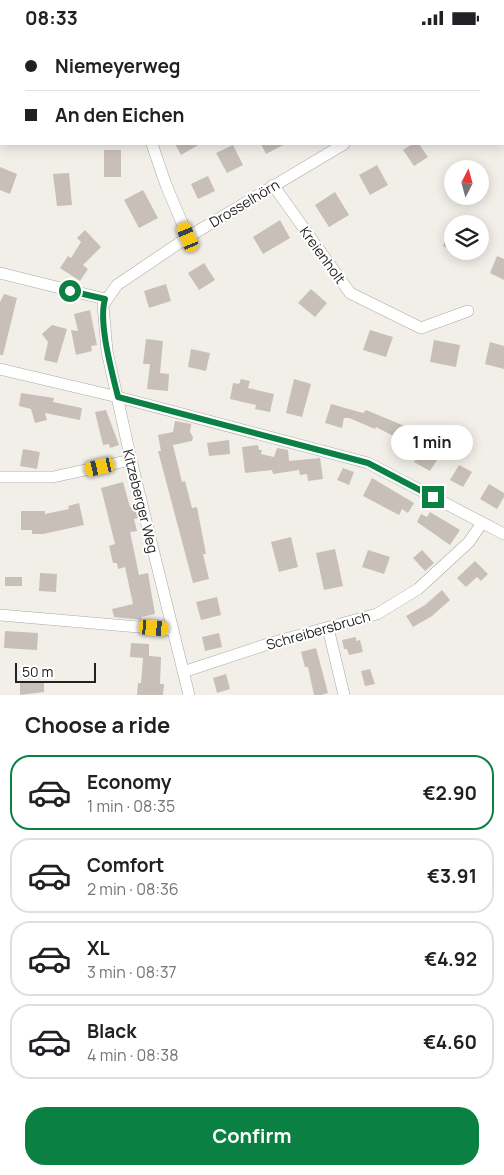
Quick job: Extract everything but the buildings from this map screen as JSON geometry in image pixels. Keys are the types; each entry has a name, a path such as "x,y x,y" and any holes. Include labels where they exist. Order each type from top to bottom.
{"street":[{"path":"152,145 166,185 188,237"},
{"name":"Drosselhörn","path":"104,302 117,285 188,237 342,145"},
{"name":"Kreienholt","path":"273,185 350,293 421,328 468,311"},
{"path":"0,273 104,302"},
{"name":"Kitzeberger Weg","path":"104,302 107,351 131,459 189,695"},
{"path":"0,369 118,397 368,463 504,534"},
{"path":"0,477 53,477 131,459"},
{"name":"Schreibersbruch","path":"183,672 270,643 377,614 418,589 469,542 482,523"},
{"path":"0,615 173,630"},
{"path":"328,627 344,695"}],"route":[{"path":"70,291 105,299 103,307 107,351 118,397 368,463 433,497"}]}
